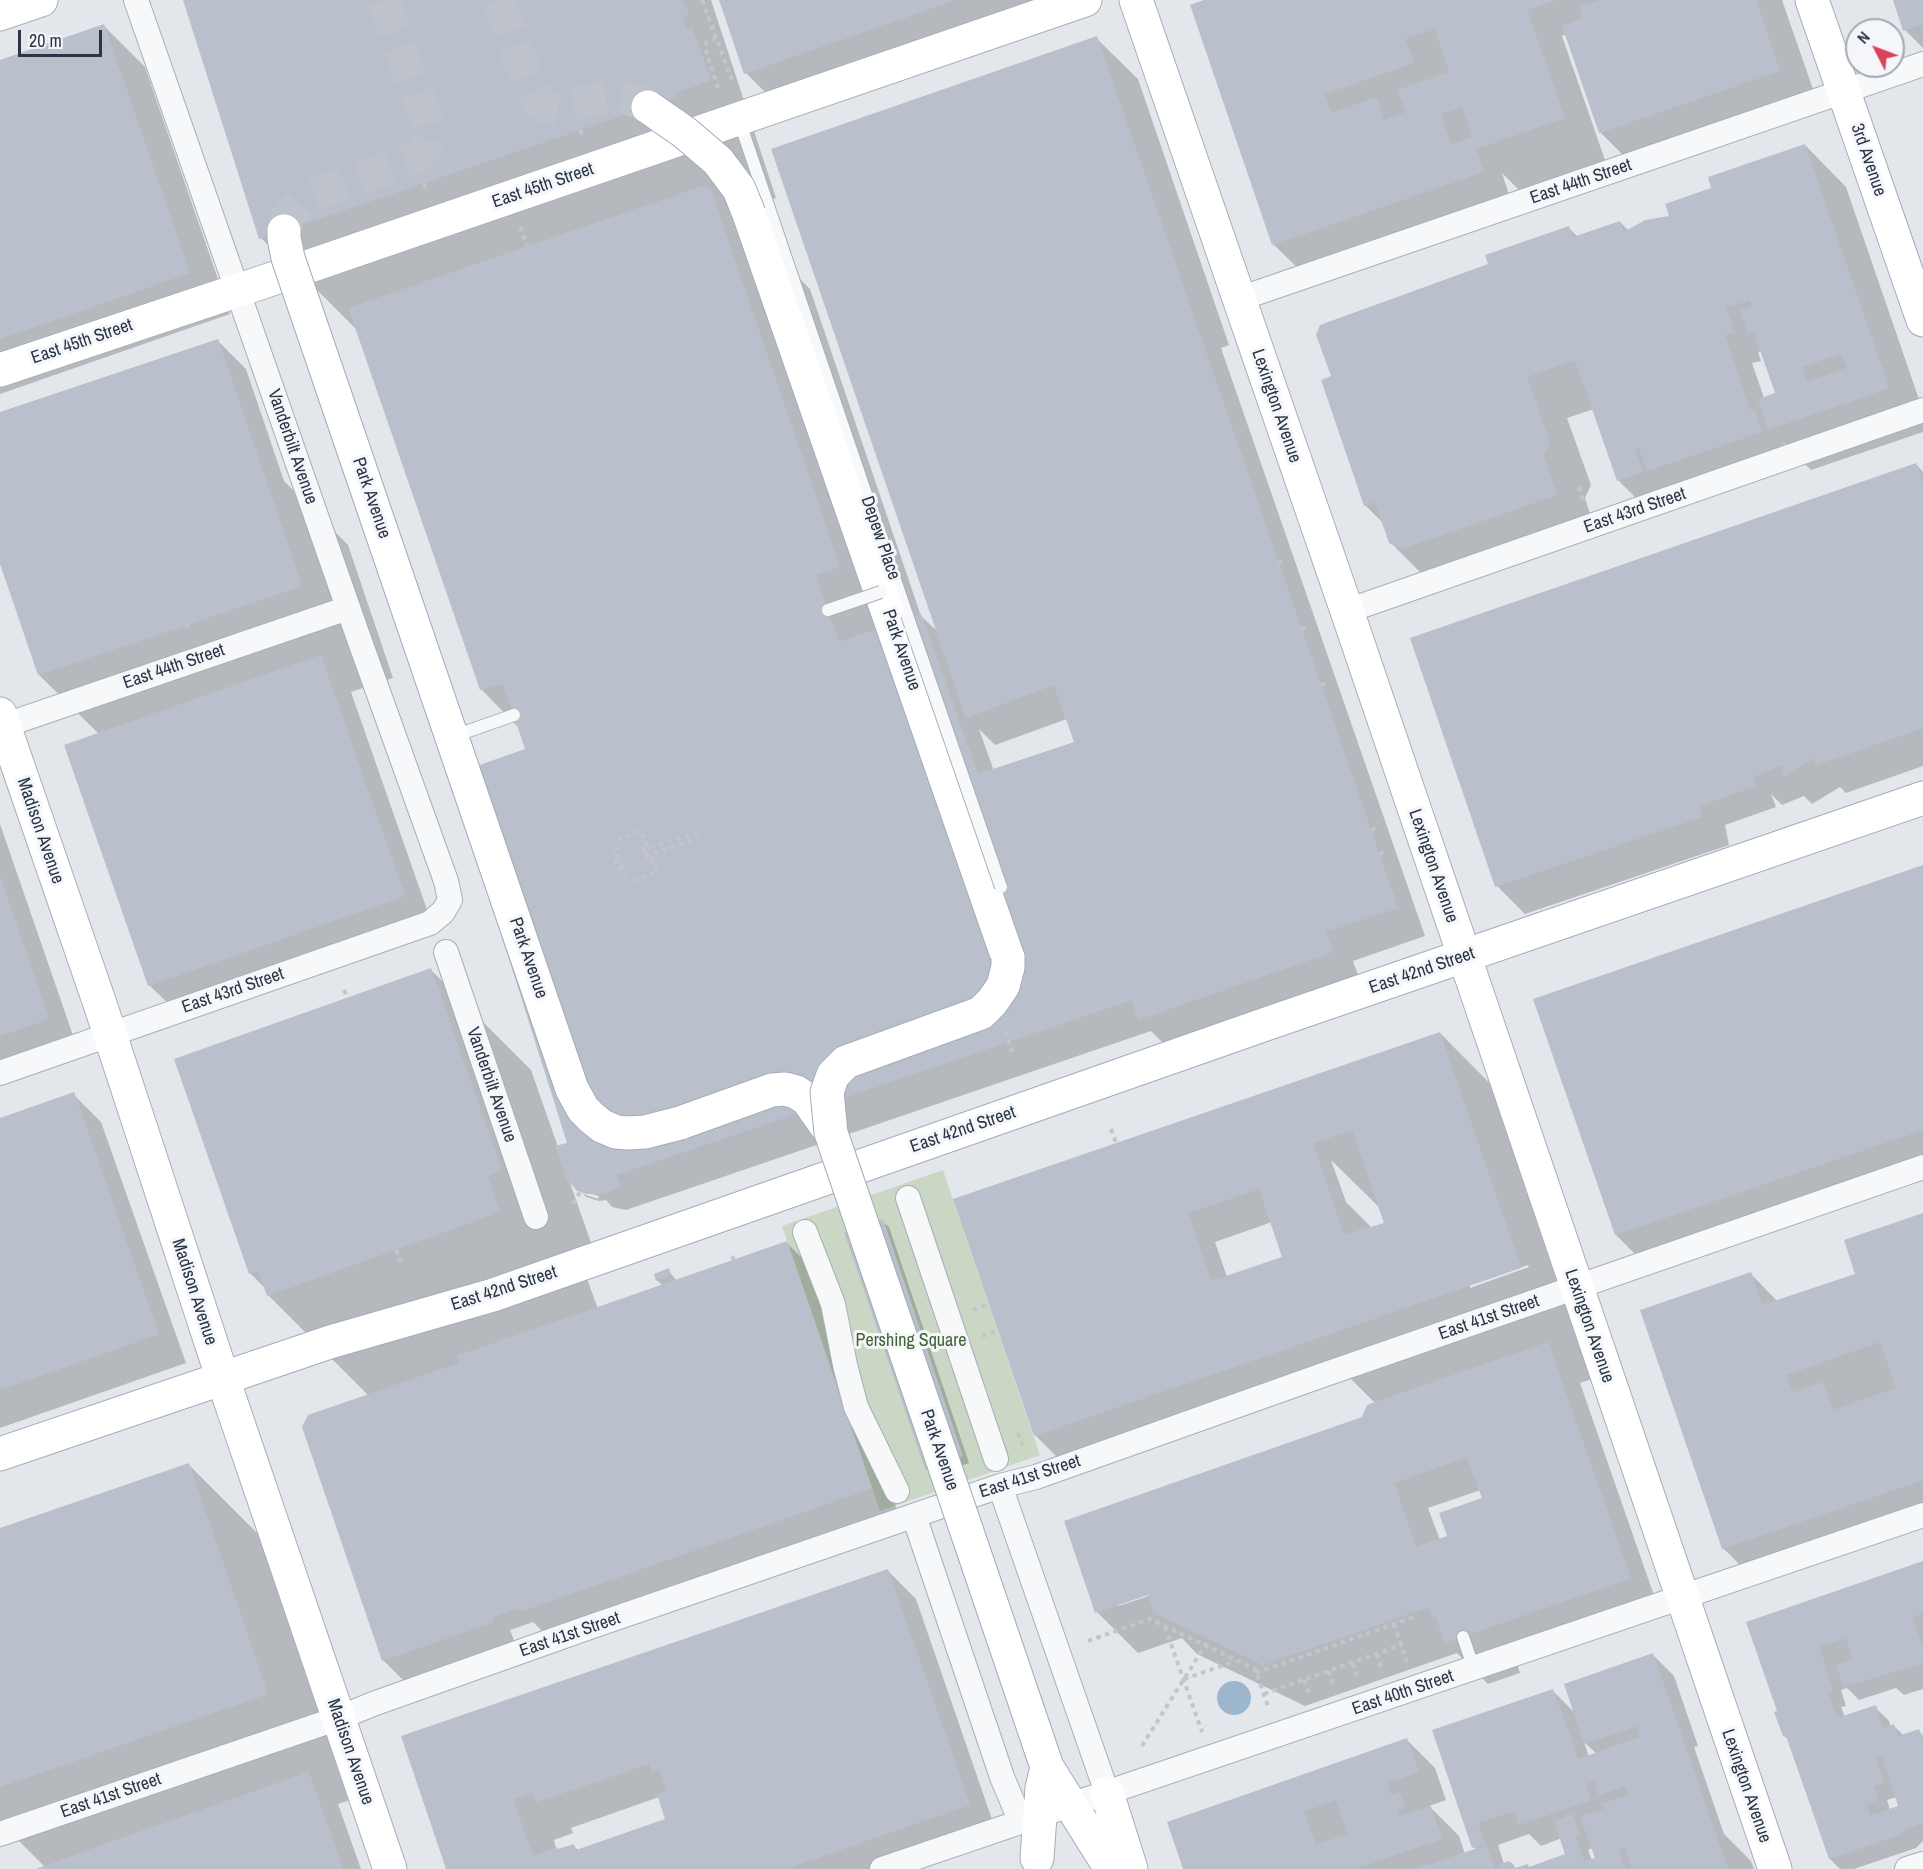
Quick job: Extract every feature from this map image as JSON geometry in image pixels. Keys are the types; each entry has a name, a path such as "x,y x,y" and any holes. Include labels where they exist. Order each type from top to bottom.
{"main road":[{"path":"0,14 41,0"},
{"name":"East 45th Street","path":"0,370 238,291 1085,0"},
{"name":"Lexington Avenue","path":"1136,0 1347,611 1775,1869"},
{"name":"3rd Avenue","path":"1812,0 1923,320"},
{"name":"Park Avenue","path":"648,107 710,153 739,189 881,592 1009,943 1008,967 1003,986 981,1013 853,1059 837,1069 827,1092 831,1133 1047,1767 1038,1863"},
{"name":"Park Avenue","path":"284,231 288,258 572,1089 583,1109 602,1126 616,1132 645,1132 680,1123 772,1090 785,1089 796,1092 807,1099 831,1133"},
{"name":"Madison Avenue","path":"1,722 110,1034 222,1379 390,1869"},
{"name":"East 42nd Street","path":"0,1454 330,1342 493,1295 1923,798"},
{"path":"1107,1793 1131,1869"},
{"path":"1044,1814 1089,1869"},
{"name":"Park Avenue","path":"1044,1814 1111,1869"}],"street":[{"name":"Vanderbilt Avenue","path":"136,0 450,893"},
{"name":"East 44th Street","path":"1239,299 1923,64"},
{"name":"East 43rd Street","path":"1347,611 1923,410"},
{"name":"East 44th Street","path":"1,722 348,608"},
{"name":"East 43rd Street","path":"0,1073 430,923 438,918 447,906 450,893"},
{"name":"Vanderbilt Avenue","path":"446,952 536,1218"},
{"name":"East 41st Street","path":"0,1834 339,1718 519,1652 1000,1486 1036,1477 1923,1167"},
{"path":"908,1198 996,1459"},
{"path":"805,1232 833,1304 856,1407 897,1491"},
{"path":"1000,1486 1107,1793"},
{"name":"East 40th Street","path":"882,1869 1923,1515"},
{"name":"Park Avenue","path":"914,1516 1002,1777 1044,1814"},
{"path":"1907,1869 1923,1863"}],"lane":[{"name":"Depew Place","path":"738,118 1002,892"},
{"path":"828,610 881,592"},
{"path":"453,736 514,715"},
{"path":"1463,1637 1473,1669"}],"path":[{"path":"702,0 733,83"},
{"path":"716,38 706,43 705,48 718,88"},
{"path":"424,184 426,190"},
{"path":"520,226 527,246"},
{"path":"1278,563 1286,560"},
{"path":"1301,629 1308,627"},
{"path":"1321,685 1328,683"},
{"path":"618,839 642,831 650,852 657,872 633,881"},
{"path":"644,853 697,832"},
{"path":"644,853 699,838"},
{"path":"644,853 647,845"},
{"path":"615,846 619,858 622,856 614,858 622,864 626,877"},
{"path":"644,853 650,852"},
{"path":"644,853 652,858"},
{"path":"344,990 347,998"},
{"path":"1005,1030 1013,1054"},
{"path":"1111,1129 1116,1143"},
{"path":"573,1204 583,1186"},
{"path":"396,1250 402,1265"},
{"path":"971,1311 989,1304"},
{"path":"980,1337 998,1330"},
{"path":"1256,1673 1417,1616"},
{"path":"1088,1641 1150,1618 1255,1670 1269,1709"},
{"path":"1394,1624 1407,1662"},
{"path":"1164,1626 1202,1732"},
{"path":"1142,1746 1209,1639"},
{"path":"1264,1694 1401,1645"},
{"path":"1377,1654 1382,1670"},
{"path":"1183,1680 1237,1661"},
{"path":"1353,1663 1358,1679"},
{"path":"1328,1671 1334,1687"},
{"path":"1304,1680 1310,1695"}],"green space":[{"name":"Pershing Square","path":"943,1170 1040,1455 880,1511 782,1226"}],"water":[{"path":"1234,1681 1246,1686 1251,1698 1246,1710 1234,1715 1222,1710 1217,1698 1222,1686"}],"building":[{"path":"183,0 683,0 689,15 683,17 687,29 692,27 711,80 676,93 677,97 259,239"},
{"path":"719,0 955,0 744,74"},
{"path":"1204,0 1556,0 1527,10 1565,118 1476,149 1484,172 1272,245 1190,5","holes":["1435,29 1449,72 1398,90 1406,112 1384,120 1377,97 1331,113 1324,94 1414,63 1405,39","1462,107 1472,137 1451,145 1441,114"]},
{"path":"1600,0 1756,0 1780,71 1599,133 1562,26 1583,18 1579,7"},
{"path":"1893,0 1923,0 1923,24 1905,30 1905,18 1899,18"},
{"path":"104,24 190,273 0,339 0,60"},
{"path":"1097,36 1398,908 1326,932 1333,952 1138,1020 1132,1000 616,1175 621,1187 603,1194 586,1194 577,1191 566,1178 555,1146 567,1143 451,775 525,749 503,684 480,690 349,310 352,310 351,307 706,185 707,188 710,187 840,567 816,575 839,642 921,614 978,774 1074,742 1054,685 966,718 771,149"},
{"path":"1805,144 1889,388 1768,430 1758,399 1775,393 1754,333 1748,334 1740,310 1752,306 1750,300 1726,308 1734,332 1725,335 1750,410 1754,409 1762,432 1647,471 1639,448 1635,449 1643,472 1617,481 1575,360 1527,377 1550,443 1544,456 1557,495 1402,549 1389,543 1375,502 1364,506 1321,380 1331,376 1316,335 1320,325 1488,264 1485,255 1569,226 1573,237 1620,221 1624,232 1645,220 1669,216 1665,204 1711,188 1708,177","holes":["1841,353 1847,368 1807,382 1802,367"]},
{"path":"218,339 302,586 38,675 0,564 0,412"},
{"path":"1916,463 1923,484 1923,728 1816,765 1814,758 1783,777 1783,765 1753,777 1756,786 1699,806 1702,817 1495,887 1410,638"},
{"path":"321,655 405,896 148,986 64,745"},
{"path":"1923,865 1923,1130 1615,1235 1533,999"},
{"path":"0,876 49,1019 0,1036"},
{"path":"431,968 502,1170 487,1176 500,1212 267,1296 258,1271 249,1274 174,1059"},
{"path":"1440,1032 1521,1268 1034,1436 953,1199","holes":["1352,1130 1384,1223 1344,1235 1313,1143","1259,1189 1282,1257 1211,1281 1188,1213"]},
{"path":"74,1092 159,1334 0,1390 0,1118"},
{"path":"1923,1213 1923,1480 1722,1549 1640,1310 1751,1272 1762,1305 1855,1274 1844,1240","holes":["1880,1342 1896,1388 1833,1410 1823,1382 1792,1393 1786,1375"]},
{"path":"883,1219 963,1456 925,1469 844,1232"},
{"path":"787,1241 872,1488 520,1612 519,1608 493,1617 494,1622 382,1661 302,1427 308,1415 459,1363 457,1356"},
{"path":"669,1268 671,1275 656,1281 654,1274"},
{"path":"1548,1342 1631,1578 1445,1643 1435,1615 1433,1617 1429,1607 1263,1665 1154,1613 1148,1595 1095,1613 1064,1521 1362,1417 1367,1405","holes":["1467,1457 1482,1498 1439,1513 1447,1536 1416,1547 1394,1483"]},
{"path":"189,1463 268,1694 0,1787 0,1528"},
{"path":"1923,1561 1923,1613 1912,1617 1923,1649 1923,1663 1844,1687 1836,1665 1853,1659 1846,1638 1819,1647 1826,1667 1818,1670 1825,1668 1833,1692 1828,1694 1837,1718 1876,1705 1883,1728 1894,1724 1898,1736 1919,1729 1923,1741 1923,1823 1906,1829 1902,1834 1829,1859 1786,1736 1783,1736 1774,1712 1777,1711 1746,1622","holes":["1882,1756 1898,1806 1870,1816 1866,1804 1878,1800 1874,1786 1884,1783 1876,1759"]},
{"path":"888,1569 970,1805 785,1869 446,1869 401,1736","holes":["649,1764 651,1772 659,1769 666,1791 657,1794 665,1819 576,1850 574,1844 558,1849 557,1847 533,1856 513,1799 532,1792 536,1802"]},
{"path":"1653,1653 1728,1869 1632,1869 1625,1847 1618,1850 1625,1869 1496,1869 1500,1864 1509,1861 1515,1868 1528,1864 1529,1867 1565,1854 1554,1821 1573,1814 1580,1834 1575,1836 1584,1861 1595,1858 1580,1816 1604,1809 1602,1804 1628,1795 1625,1786 1599,1795 1594,1781 1586,1784 1591,1800 1519,1825 1514,1811 1478,1823 1485,1844 1472,1848 1432,1730 1553,1689 1578,1759 1640,1737 1637,1726 1584,1744 1564,1684"},
{"path":"1407,1738 1419,1772 1387,1783 1391,1795 1400,1792 1405,1807 1397,1810 1399,1817 1431,1806 1442,1839 1354,1869 1183,1869 1167,1822","holes":["1336,1800 1348,1834 1316,1845 1304,1811"]},
{"path":"309,1772 343,1869 36,1869 102,1845"},
{"path":"1486,1845 1495,1869 1414,1869 1426,1864 1426,1866"}],"tunnel":[{"path":"284,231 288,216 301,202 311,196 410,160 421,153 428,142 427,121 383,0"},
{"path":"499,0 529,86 539,103 546,107 561,109 595,99 620,96 648,107"}]}
